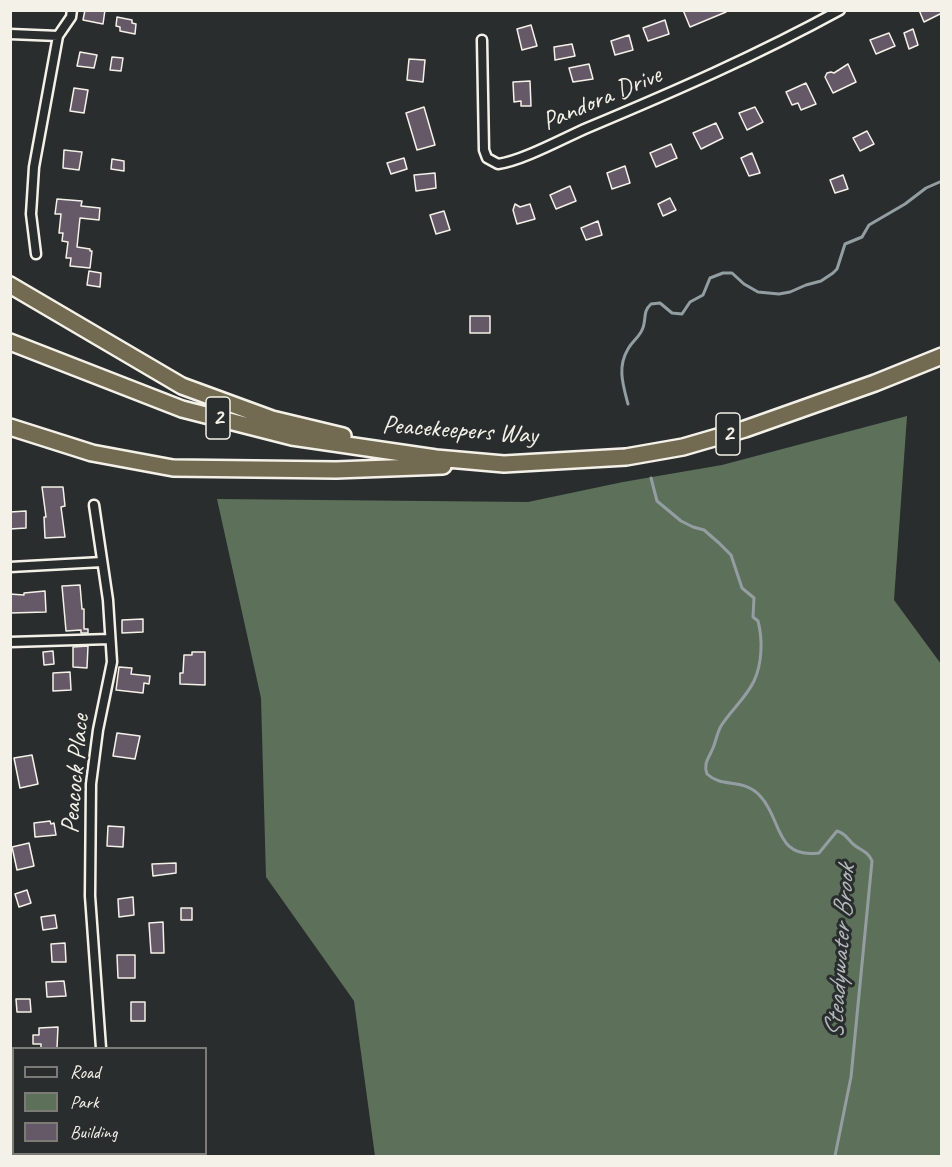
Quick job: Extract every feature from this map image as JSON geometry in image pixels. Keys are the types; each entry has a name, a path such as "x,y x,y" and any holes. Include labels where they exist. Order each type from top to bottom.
{"highway":[{"path":"10,285 182,386 272,419 436,458"},
{"name":"Peacekeepers Way","path":"10,342 182,409 292,437 436,458 504,464 626,457 683,447 745,429 875,383 942,356"},
{"path":"10,427 92,453 173,468 336,470 504,464"}],"street":[{"path":"36,254 31,214 32,183 58,36 71,17 72,10"},
{"name":"Pandora Drive","path":"482,40 484,150 487,158 498,164 539,149 723,70 770,48 840,10"},
{"path":"10,34 58,36"},
{"name":"Peacock Place","path":"94,505 108,600 112,662 98,730 91,784 90,896 101,1047"},
{"path":"10,567 102,562"},
{"path":"10,642 110,639"}],"green space":[{"path":"907,416 894,600 941,664 941,1156 375,1156 354,1001 266,877 261,698 217,499 528,502 623,482 722,465"}],"building":[{"path":"85,10 105,10 103,24 83,20"},
{"path":"683,10 726,10 726,12 690,27"},
{"path":"919,10 942,10 942,13 924,22"},
{"path":"117,17 132,20 132,23 136,24 135,34 120,31 120,27 116,26"},
{"path":"665,20 669,34 648,41 643,28"},
{"path":"531,25 537,46 522,50 517,29"},
{"path":"913,29 918,45 909,49 904,33"},
{"path":"889,33 895,46 876,54 870,40"},
{"path":"629,35 633,50 615,55 611,41"},
{"path":"572,44 575,56 555,60 554,47"},
{"path":"80,52 97,55 94,68 77,66"},
{"path":"112,57 123,58 121,71 110,70"},
{"path":"409,59 425,60 423,82 407,80"},
{"path":"589,64 593,79 573,82 569,68"},
{"path":"848,64 856,82 833,93 825,77 827,73 834,73"},
{"path":"530,81 531,106 521,106 521,101 514,102 513,82"},
{"path":"806,83 816,104 801,110 798,103 792,105 786,92"},
{"path":"74,88 88,90 84,113 70,111"},
{"path":"424,107 435,145 417,150 406,113"},
{"path":"755,107 763,122 747,130 739,113"},
{"path":"716,123 723,138 701,149 693,133"},
{"path":"867,131 874,144 860,151 853,138"},
{"path":"671,144 677,158 656,167 650,153"},
{"path":"64,150 82,152 79,170 63,168"},
{"path":"752,153 760,173 749,176 741,158"},
{"path":"404,158 407,169 391,174 387,163"},
{"path":"112,159 124,161 124,171 111,169"},
{"path":"625,166 630,183 612,189 607,173"},
{"path":"435,173 436,188 416,191 414,175"},
{"path":"843,175 848,189 835,193 830,180"},
{"path":"570,186 576,201 556,209 550,195"},
{"path":"670,198 676,210 663,216 658,204"},
{"path":"57,199 82,201 81,206 100,208 99,220 80,218 77,247 92,251 90,268 70,266 71,258 66,258 68,242 62,241 63,233 59,233 61,214 55,214"},
{"path":"515,204 520,207 530,204 535,219 517,224 513,210"},
{"path":"444,211 450,230 436,234 430,215"},
{"path":"598,221 602,235 586,240 581,228"},
{"path":"89,271 101,273 100,287 87,285"},
{"path":"470,316 490,316 490,333 470,333"},
{"path":"42,487 63,487 65,506 61,507 65,537 45,538 44,517 46,517"},
{"path":"26,511 26,528 10,529 10,512"},
{"path":"80,585 82,609 84,609 84,629 88,629 88,633 81,633 81,630 66,631 62,586"},
{"path":"45,591 46,612 10,613 10,594 24,595 24,593"},
{"path":"143,619 143,632 122,633 122,620"},
{"path":"88,646 87,668 73,667 73,647"},
{"path":"53,651 54,664 44,665 43,652"},
{"path":"192,652 205,652 205,685 180,684 184,655 192,655"},
{"path":"119,667 132,668 131,674 150,676 149,684 144,683 143,693 116,690"},
{"path":"70,672 71,690 53,691 53,673"},
{"path":"117,733 140,736 135,759 113,756"},
{"path":"32,755 38,784 20,788 14,758"},
{"path":"50,821 51,824 54,823 56,835 35,837 34,823"},
{"path":"108,826 124,827 123,847 107,846"},
{"path":"29,843 34,866 17,870 12,847"},
{"path":"176,863 176,873 153,876 152,864"},
{"path":"27,890 31,903 19,907 15,894"},
{"path":"133,897 134,915 119,917 118,899"},
{"path":"181,908 192,908 192,920 181,920"},
{"path":"55,915 57,928 43,930 41,917"},
{"path":"163,922 164,953 151,953 149,923"},
{"path":"65,943 66,962 52,962 51,944"},
{"path":"117,955 135,955 135,978 118,978"},
{"path":"64,981 66,996 47,997 46,982"},
{"path":"16,999 30,999 31,1012 17,1012"},
{"path":"131,1002 145,1002 145,1021 131,1021"},
{"path":"58,1027 57,1047 41,1047 41,1044 33,1044 33,1035 39,1035 39,1028"}],"waterway":[{"name":"Steadywater Brook","path":"628,404 622,376 623,363 628,349 642,330 646,310 651,304 660,303 672,313 682,314 690,302 703,295 710,278 723,273 732,273 744,284 758,292 779,294 821,281 837,269 845,244 862,237 869,225 905,204 926,188 942,181"},
{"name":"Steadywater Brook","path":"651,478 657,501 681,521 704,530 731,555 742,588 754,598 753,617 758,621 761,636 759,667 751,687 720,729 706,764 707,774 720,781 748,787 761,797 768,806 781,836 794,850 819,853 837,831 844,834 872,861 851,1077 835,1156"}]}
